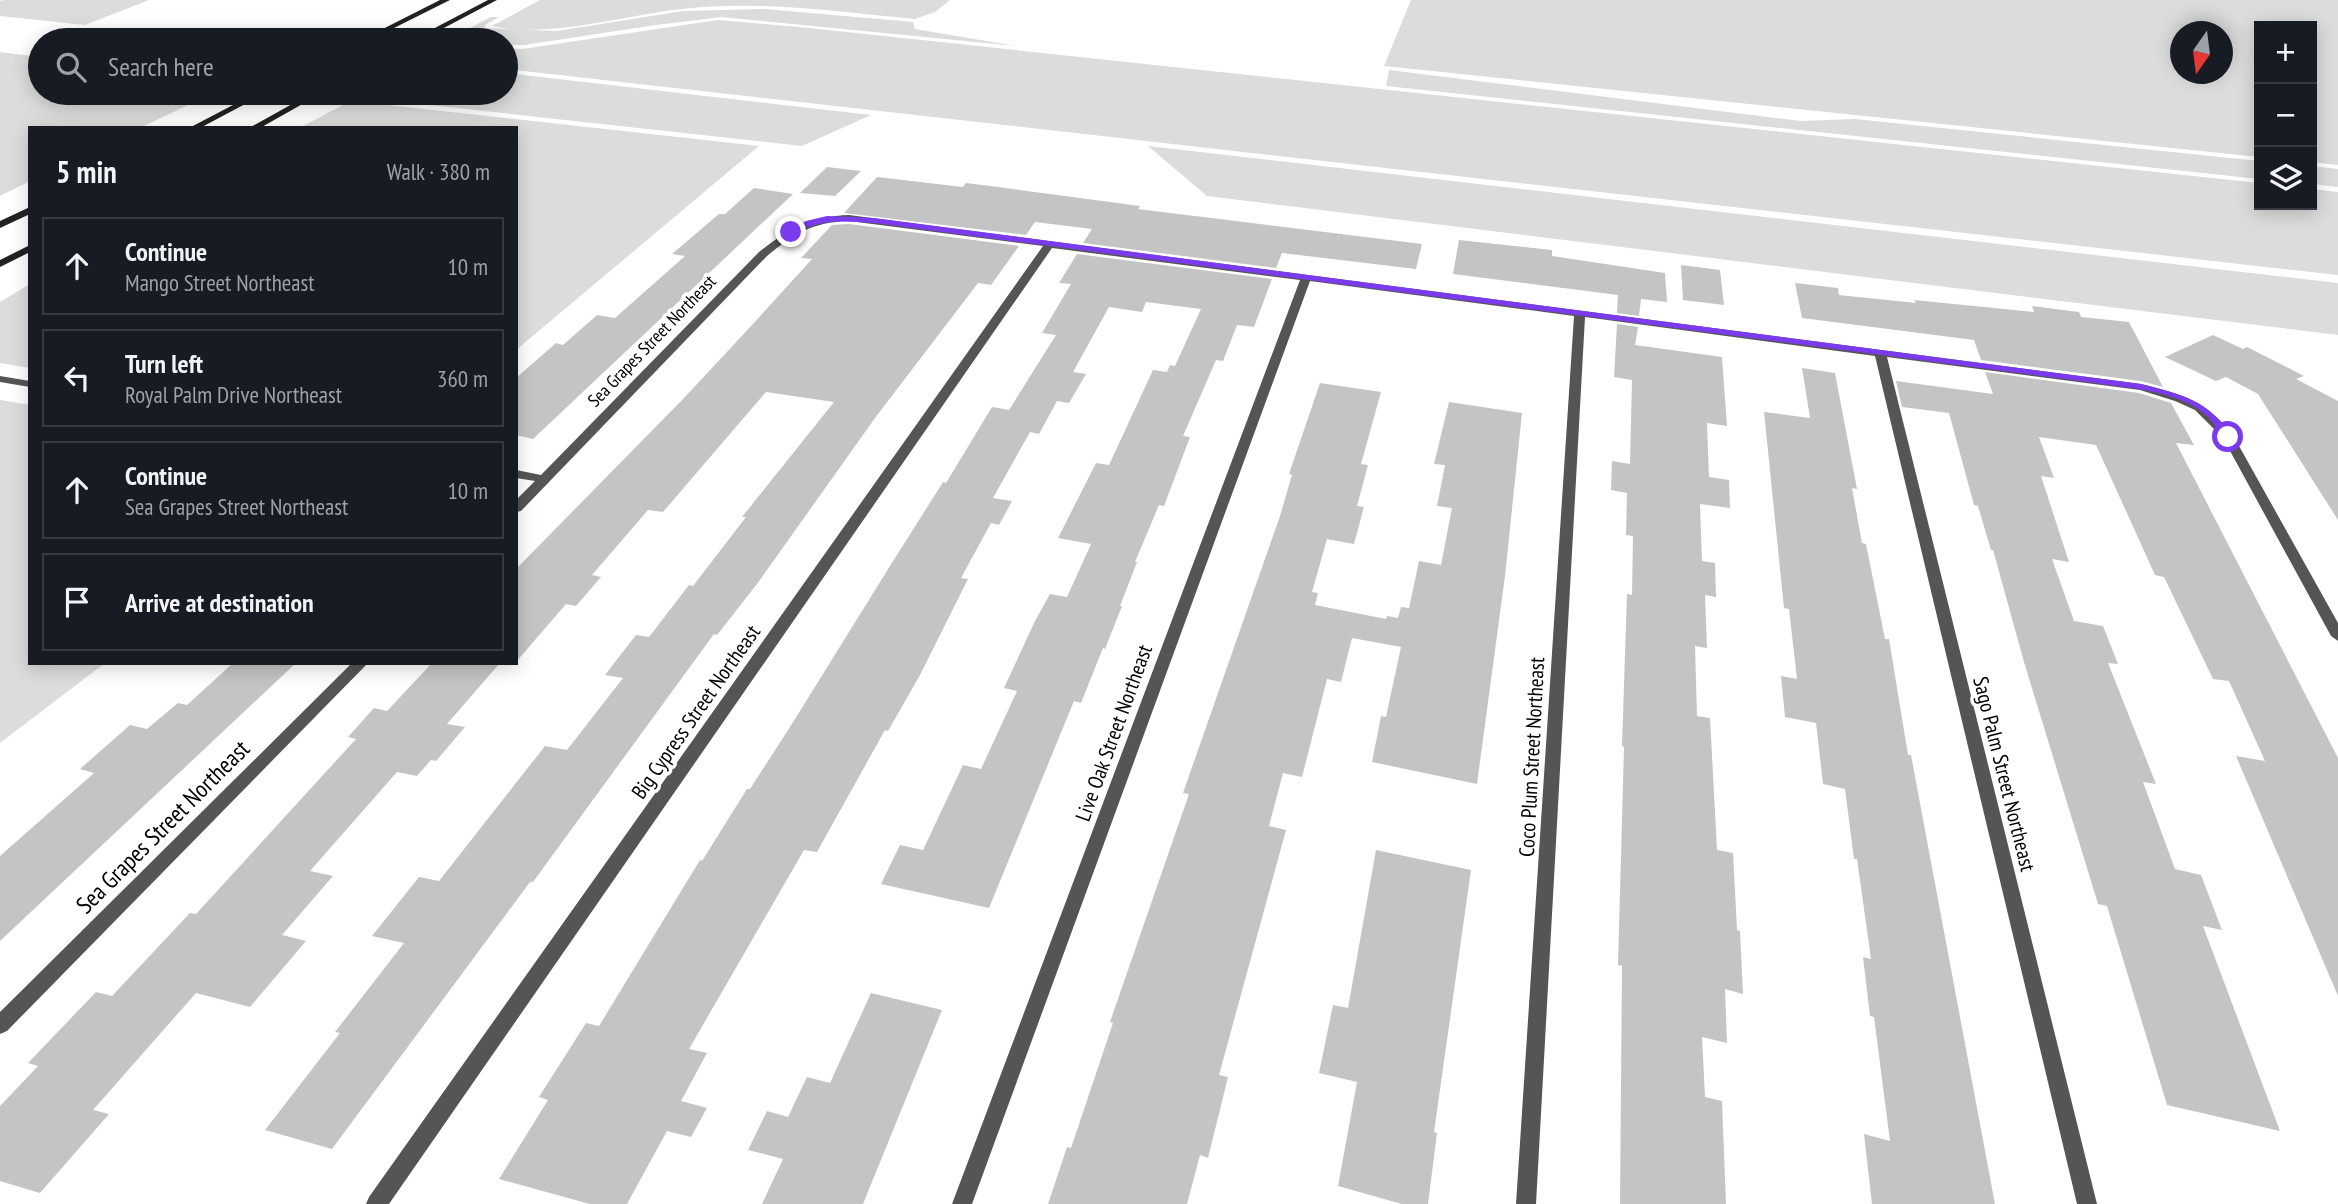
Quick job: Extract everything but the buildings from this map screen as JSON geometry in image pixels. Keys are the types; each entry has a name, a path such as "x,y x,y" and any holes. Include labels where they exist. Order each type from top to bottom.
{"main road":[{"path":"389,28 446,0"},
{"path":"439,28 493,0"},
{"path":"197,126 238,105"},
{"path":"257,126 296,105"},
{"path":"0,225 28,211"},
{"path":"0,264 28,249"}],"street":[{"name":"Sea Grapes Street Northeast","path":"518,506 763,254 791,232 808,223 827,218 874,221 1050,244"},
{"path":"1050,244 2115,383 2192,401 2212,415 2228,437 2338,636"},
{"name":"Big Cypress Street Northeast","path":"376,1204 1050,244"},
{"name":"Live Oak Street Northeast","path":"962,1204 1306,277"},
{"name":"Coco Plum Street Northeast","path":"1526,1204 1580,312"},
{"name":"Sago Palm Street Northeast","path":"1880,353 2087,1204"},
{"path":"0,379 28,384"},
{"path":"518,474 545,479"},
{"name":"Sea Grapes Street Northeast","path":"0,1025 359,665"}],"shaded area":[{"path":"149,0 85,25 0,16 0,1"},
{"path":"540,0 950,0 935,12 915,19 798,8 740,6 682,9 587,25 538,30 492,26"},
{"path":"1411,0 2338,0 2338,165 2317,163 2317,21 2254,21 2254,156 1384,66"},
{"path":"764,9 913,22 915,29 1016,46 722,17 518,45 518,29 557,31 683,11"},
{"path":"491,17 499,17 485,25 485,28 470,28"},
{"path":"718,20 2254,182 2254,210 2317,210 2317,190 2338,192 2338,275 518,70 518,49"},
{"path":"0,52 28,56 28,105 188,105 144,126 28,126 28,182 0,196"},
{"path":"1389,70 1801,121 1855,119 2254,160 2254,178 1386,86"},
{"path":"518,74 871,115 802,146 430,105 518,105"},
{"path":"343,105 387,105 759,146 518,348 518,126 303,126"},
{"path":"1148,146 2338,283 2338,335 1207,196"},
{"path":"2317,167 2338,169 2338,187 2317,185"},
{"path":"28,285 28,368 0,363 0,302"},
{"path":"0,400 28,405 28,665 102,665 0,743"}],"route":[{"path":"791,232 808,223 827,218 849,218 2102,381 2141,387 2192,401 2212,415 2228,437"}]}
